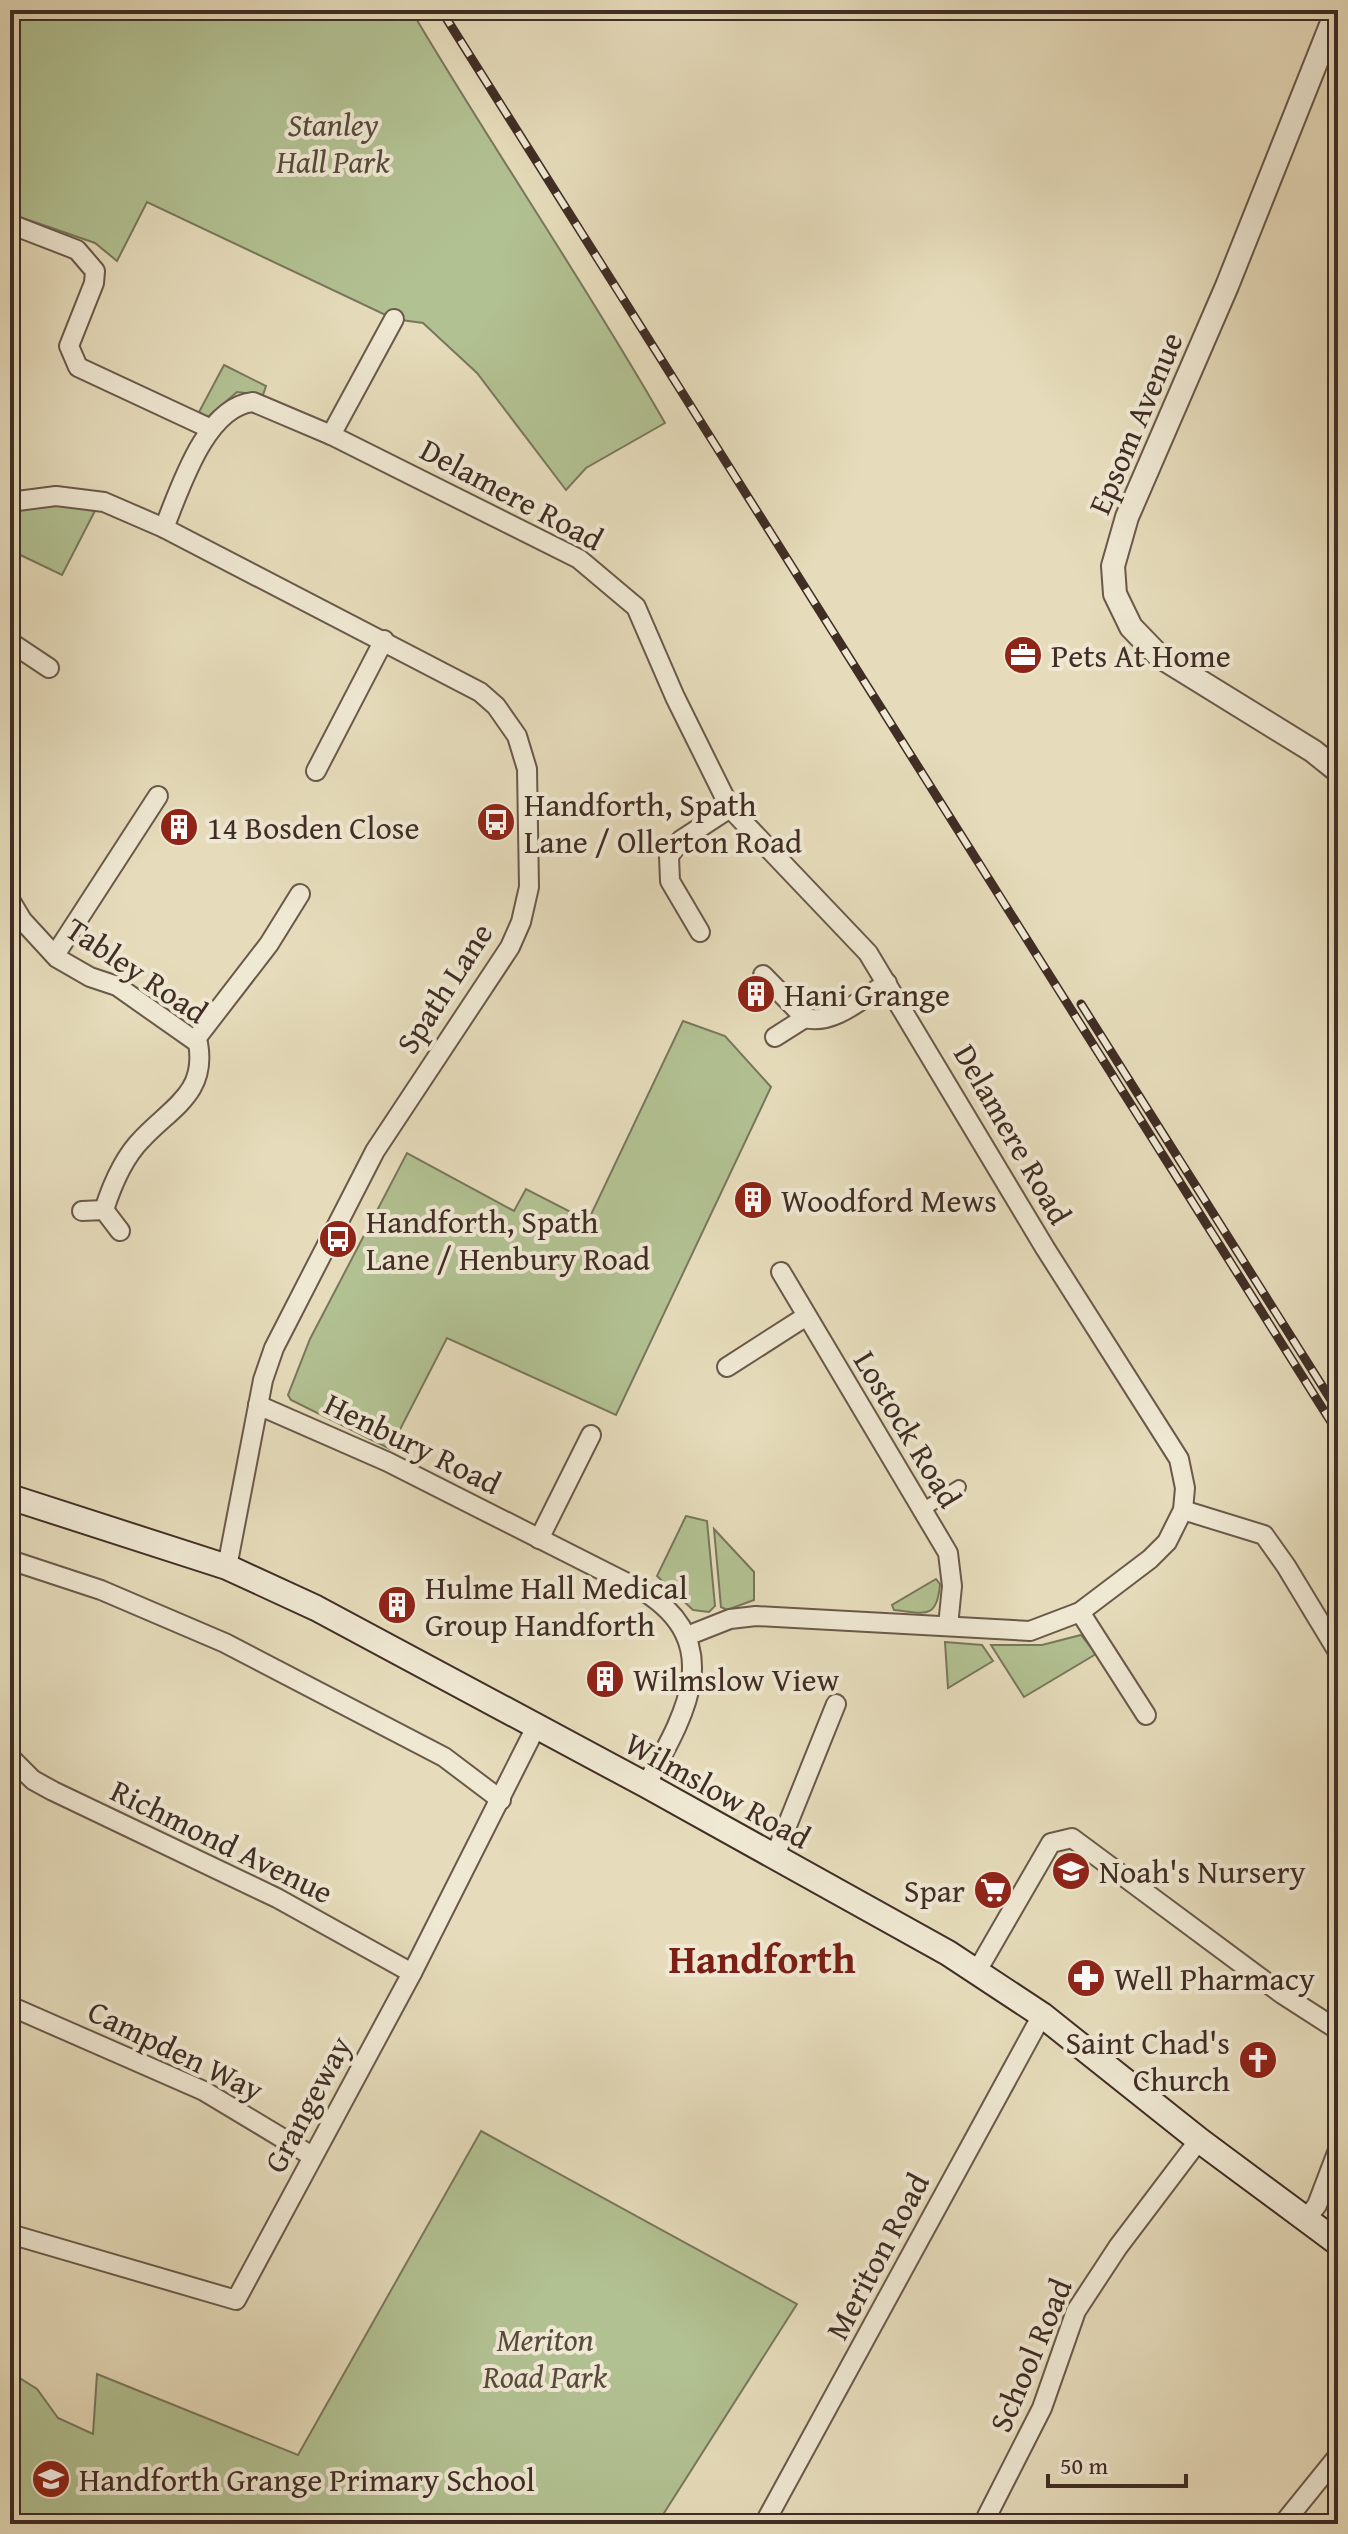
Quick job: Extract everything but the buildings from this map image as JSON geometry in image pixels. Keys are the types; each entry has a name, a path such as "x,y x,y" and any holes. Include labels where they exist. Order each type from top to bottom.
{"main road":[{"name":"Wilmslow Road","path":"10,1497 227,1567 358,1629 646,1785 977,1971 1042,2015 1199,2140 1308,2217 1338,2243"}],"street":[{"name":"Epsom Avenue","path":"1337,10 1227,286 1127,517 1113,566 1115,594 1131,627 1159,656 1313,751 1338,771"},
{"path":"10,224 77,250 88,259 95,271 94,283 69,346 78,367 211,429"},
{"path":"331,435 394,319"},
{"name":"Delamere Road","path":"164,528 211,429 230,409 253,402 331,435 579,559 636,607 675,697 730,808 851,932 887,983 1045,1248 1179,1459 1185,1488 1183,1510"},
{"name":"Spath Lane","path":"10,502 56,496 104,502 164,528 384,640 480,692 496,706 517,736 527,769 530,798 527,897 521,922 493,976 416,1085 375,1151 274,1348 258,1405 227,1567"},
{"path":"314,770 384,640"},
{"path":"10,642 49,668"},
{"path":"55,955 158,796"},
{"path":"700,932 670,881 669,856 681,840 730,808"},
{"path":"195,1040 269,944 300,894"},
{"name":"Tabley Road","path":"10,900 22,920 72,969 117,986 195,1040 202,1063 197,1080 185,1098 134,1149 121,1167 104,1210"},
{"path":"763,975 805,1018"},
{"path":"775,1037 805,1018 827,1019 887,983"},
{"path":"82,1211 104,1210 120,1231"},
{"name":"Lostock Road","path":"781,1272 948,1553 952,1586 948,1626"},
{"path":"727,1367 805,1317"},
{"name":"Henbury Road","path":"258,1405 388,1462 653,1597 687,1636"},
{"path":"539,1539 591,1435"},
{"path":"922,1510 959,1487"},
{"path":"646,1785 685,1712 692,1664 687,1636 730,1619 756,1616 1030,1631 1080,1612 1150,1559 1167,1542 1183,1510 1264,1535 1338,1652"},
{"path":"10,1560 101,1590 225,1643 444,1757 501,1800"},
{"path":"1080,1612 1146,1715"},
{"path":"774,1858 836,1704"},
{"name":"Grangeway","path":"10,2234 236,2300 412,1973 536,1727"},
{"name":"Richmond Avenue","path":"10,1757 33,1780 53,1791 277,1898 412,1973"},
{"path":"977,1971 1051,1843 1072,1838 1282,1994 1338,2030"},
{"name":"Campden Way","path":"10,2006 204,2091 312,2156"},
{"name":"Meriton Road","path":"764,2524 1042,2015"},
{"name":"School Road","path":"983,2524 1042,2408 1076,2311 1118,2247 1199,2140"},
{"path":"1308,2217 1317,2205 1338,2150"},
{"path":"1283,2524 1338,2456"}],"green space":[{"name":"Stanley Hall Park","path":"10,10 411,10 665,423 586,468 566,490 477,373 423,323 394,319 147,202 117,261 95,243 10,212"},
{"path":"224,365 266,386 263,395 237,392 208,417 199,412"},
{"path":"10,494 99,503 62,575 10,550"},
{"path":"683,1021 725,1036 771,1087 616,1415 447,1338 390,1449 291,1400 288,1395 310,1339 407,1153 514,1211 526,1189 588,1221"},
{"path":"686,1516 707,1521 715,1606 709,1612 693,1610 657,1576"},
{"path":"714,1529 754,1572 754,1600 727,1610 721,1607"},
{"path":"936,1579 940,1584 932,1609 921,1613 894,1610 892,1605"},
{"path":"1081,1635 1096,1654 1024,1697 991,1645 1042,1645"},
{"path":"945,1642 982,1645 993,1661 948,1688"},
{"name":"Meriton Road Park","path":"481,2131 797,2304 657,2524 10,2524 10,2372 37,2389 58,2418 93,2434 97,2374 298,2455"}],"railway":[{"path":"441,10 1338,1433"},
{"path":"1081,1004 1338,1411"}],"place":[{"name":"Pets At Home","path":"1023,655"},
{"name":"Handforth, Spath Lane / Ollerton Road","path":"496,822"},
{"name":"14 Bosden Close","path":"179,827"},
{"name":"Hani Grange","path":"756,994"},
{"name":"Woodford Mews","path":"753,1200"},
{"name":"Handforth, Spath Lane / Henbury Road","path":"338,1239"},
{"name":"Hulme Hall Medical Group Handforth","path":"397,1605"},
{"name":"Wilmslow View","path":"605,1679"},
{"name":"Noah's Nursery","path":"1071,1871"},
{"name":"Spar","path":"993,1890"},
{"name":"Well Pharmacy","path":"1086,1978"},
{"name":"Saint Chad's Church","path":"1258,2060"},
{"name":"Handforth Grange Primary School","path":"51,2479"}],"district":[{"name":"Handforth","path":"762,1958"}]}
